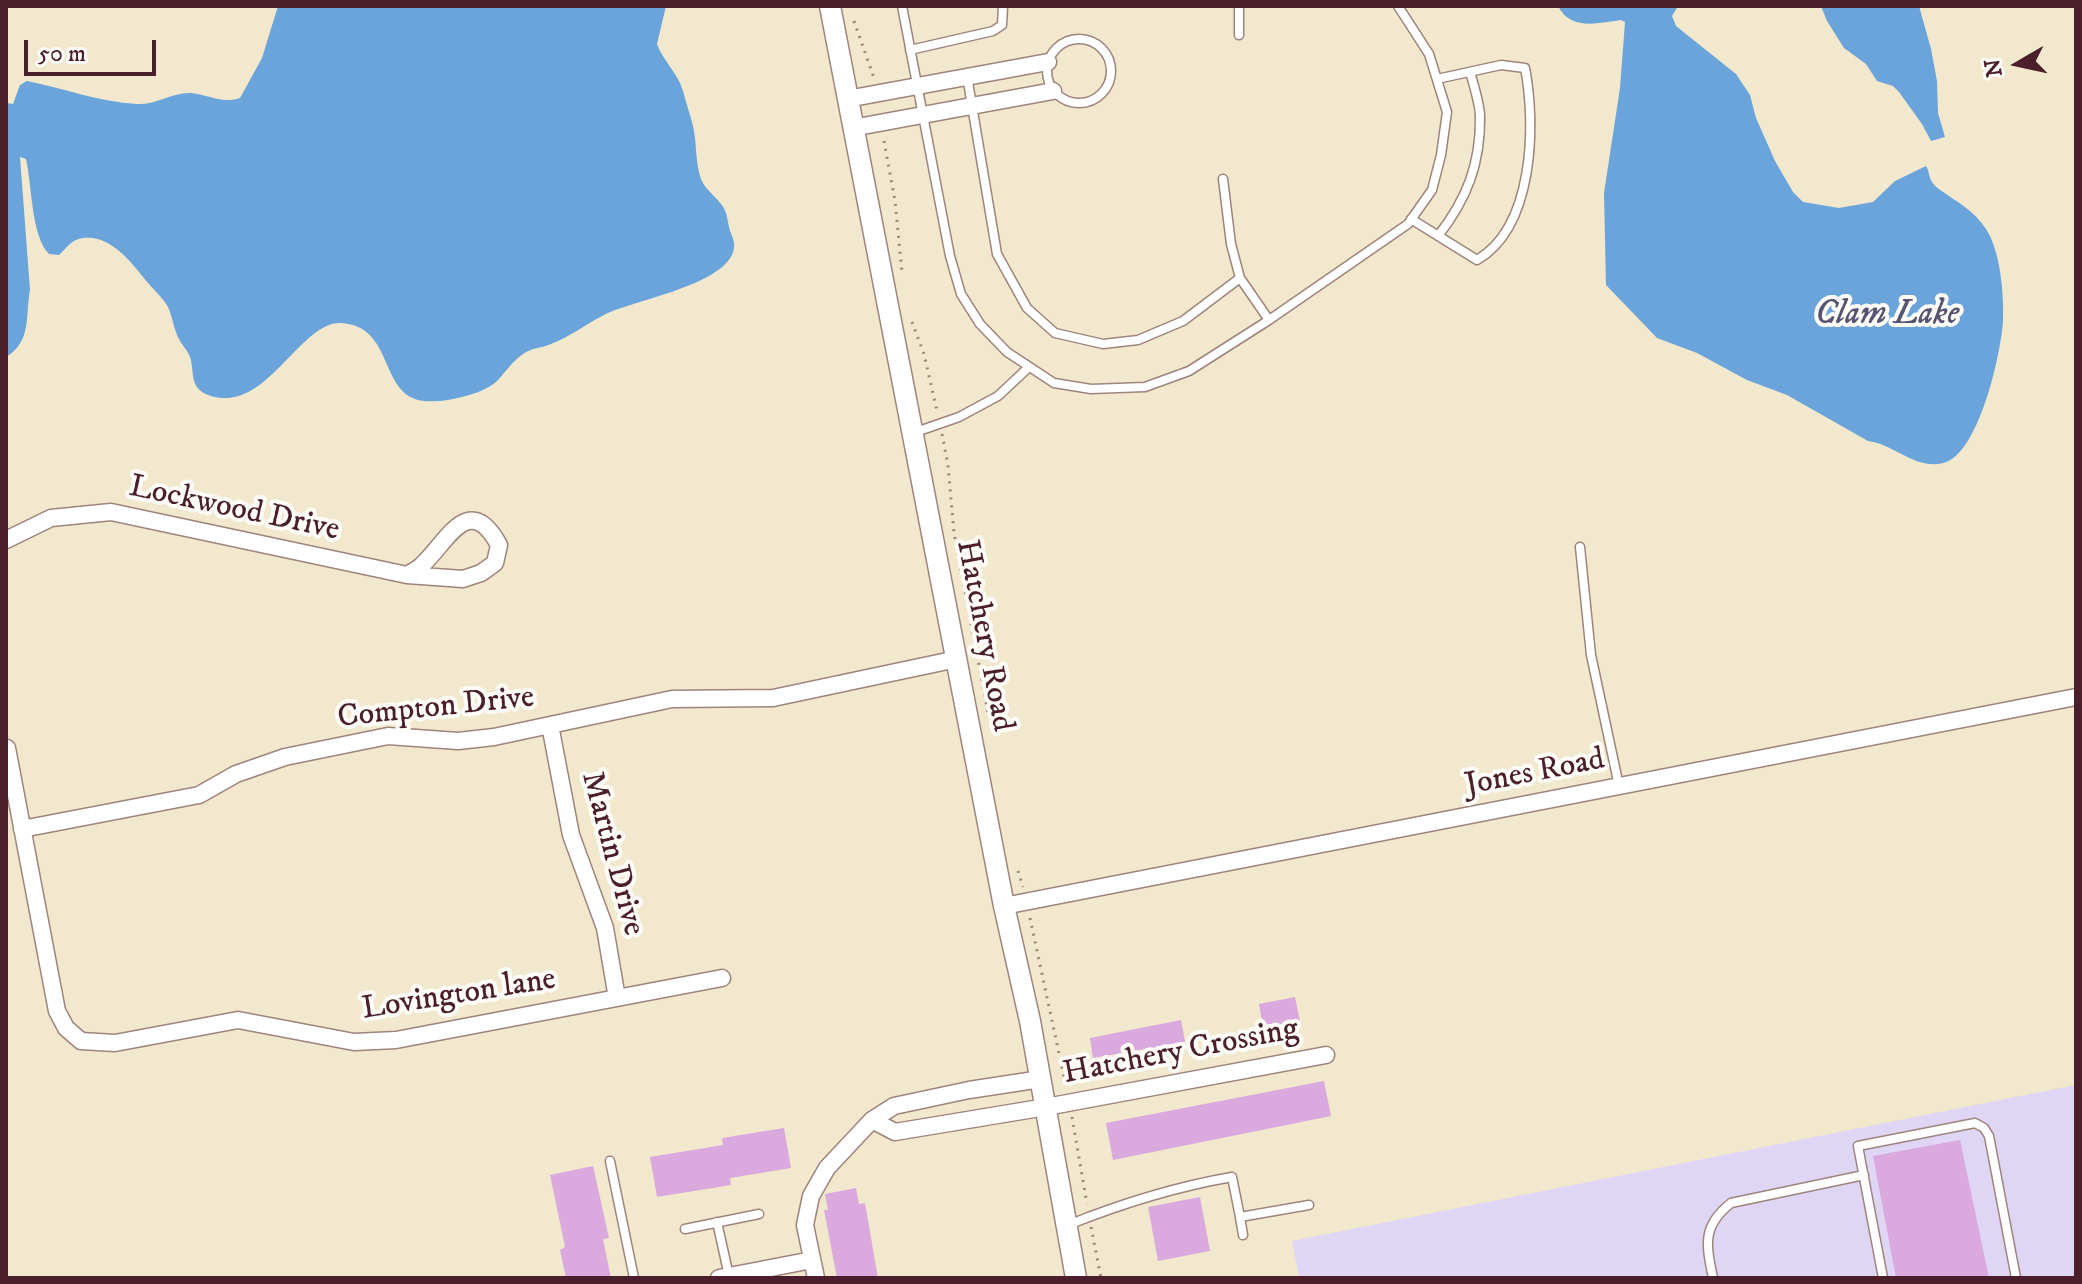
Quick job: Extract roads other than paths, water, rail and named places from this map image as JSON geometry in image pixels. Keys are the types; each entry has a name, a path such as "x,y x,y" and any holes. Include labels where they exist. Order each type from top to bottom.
{"street":[{"name":"Hatchery Road","path":"830,6 1004,906 1041,1079 1076,1278"},
{"path":"847,99 1048,62"},
{"path":"852,128 1053,91"},
{"name":"Lockwood Drive","path":"6,540 51,518 111,512 407,575 463,579 481,573 495,563 499,545 491,529 476,521 458,525 446,535 422,566 407,575"},
{"name":"Compton Drive","path":"22,829 199,795 236,774 285,757 388,736 458,741 494,737 672,699 773,698 957,659"},
{"name":"Jones Road","path":"1004,906 2076,697"},
{"name":"Martin Drive","path":"550,725 571,835 605,928 617,998"},
{"name":"Lovington lane","path":"7,748 57,1011 66,1028 81,1041 115,1043 238,1020 354,1042 396,1040 722,978"},
{"name":"Hatchery Crossing","path":"872,1120 895,1132 1326,1055"},
{"path":"816,1278 805,1225 811,1196 827,1168 872,1120 894,1106 1041,1079"},
{"path":"724,1277 812,1260"}],"lane":[{"path":"913,6 902,7 950,256 961,294 980,324 1007,352 1054,383 1091,389 1145,387 1189,371 1269,320 1411,219 1432,190 1447,112 1429,54 1398,6"},
{"path":"910,50 993,31 1002,25 1003,6"},
{"path":"1239,6 1239,35"},
{"path":"1081,39 1095,43 1105,53 1111,67 1110,81 1103,94 1091,102 1076,104 1063,100 1053,91 1047,76 1048,62 1055,49 1067,41 1081,39"},
{"path":"1411,219 1477,260 1491,252 1510,225 1521,195 1532,142 1530,93 1525,68 1501,65 1437,79"},
{"path":"1438,236 1457,212 1471,183 1480,113 1470,72"},
{"path":"967,76 997,254 1027,308 1055,333 1103,344 1138,340 1183,321 1240,278"},
{"path":"1223,179 1231,244 1240,278 1269,320"},
{"path":"913,433 959,417 998,396 1029,367"},
{"path":"1580,547 1591,655 1619,786"},
{"path":"1883,1278 1858,1146 1975,1123 1984,1128 1989,1136 2016,1278"},
{"path":"610,1161 634,1278"},
{"path":"1713,1278 1709,1231 1716,1215 1731,1203 1864,1175"},
{"path":"1068,1225 1166,1190 1232,1177 1243,1235"},
{"path":"1240,1217 1309,1205"},
{"path":"685,1229 759,1214"},
{"path":"717,1222 724,1277"}],"water":[{"path":"278,6 666,6 657,44 683,91 693,126 701,179 726,213 734,246 728,261 698,282 617,309 558,341 526,352 491,385 460,398 427,401 406,394 369,335 358,327 341,323 326,326 311,336 266,380 249,391 231,398 211,396 196,385 190,357 178,337 166,304 121,252 103,241 83,238 72,242 59,255 49,254 35,223 26,159 20,157 30,290 24,336 6,357 6,103 13,104 20,85 27,81 123,103 151,103 184,93 222,100 240,98 262,58"},
{"name":"Clam Lake","path":"1558,6 1678,6 1672,16 1676,26 1736,74 1750,95 1756,118 1775,161 1793,192 1803,202 1839,208 1873,202 1895,181 1926,166 1935,186 1976,217 1994,245 2002,289 2003,321 1986,401 1967,442 1956,456 1933,464 1914,460 1868,441 1787,395 1657,338 1606,285 1604,193 1620,88 1625,22 1585,24 1570,19"},
{"path":"1821,6 1919,6 1931,49 1937,81 1938,113 1945,137 1931,141 1899,92 1893,86 1877,81 1866,64 1844,48"}]}
